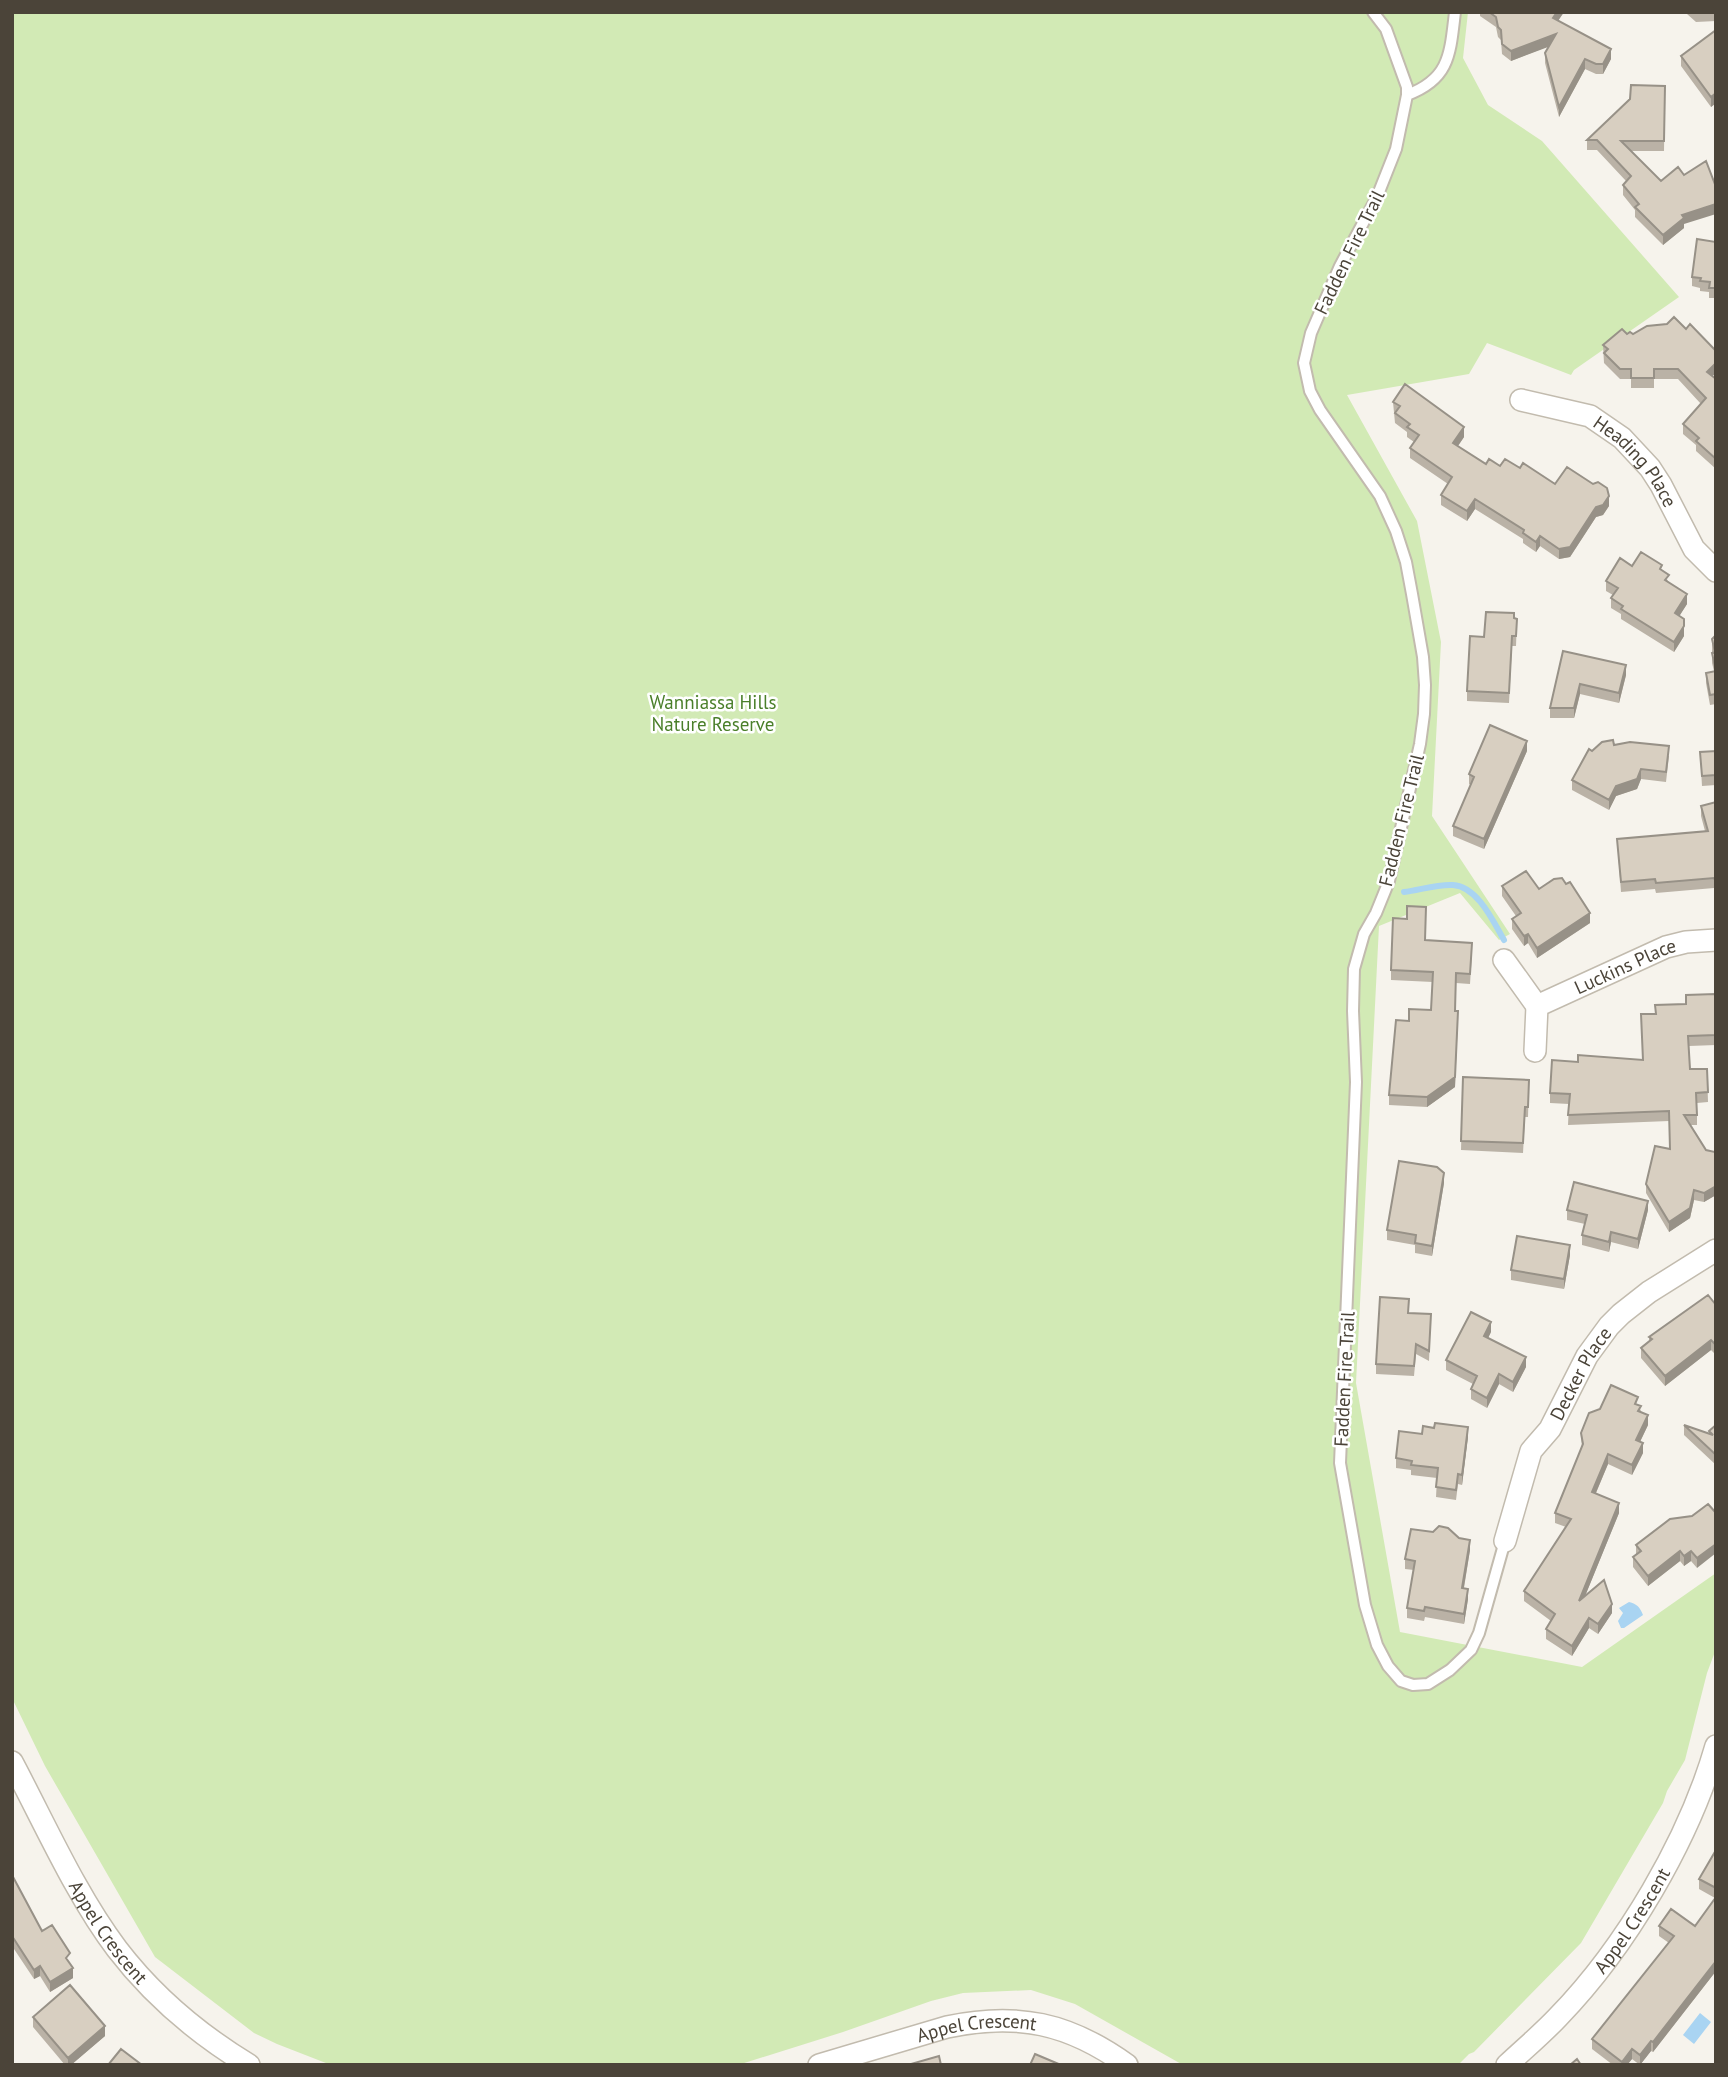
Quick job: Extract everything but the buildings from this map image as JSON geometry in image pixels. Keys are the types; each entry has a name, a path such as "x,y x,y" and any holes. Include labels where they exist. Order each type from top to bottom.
{"street":[{"name":"Heading Place","path":"1521,400 1590,415 1622,438 1650,468 1694,549 1716,571"},
{"name":"Luckins Place","path":"1536,1006 1667,947 1686,942 1716,940"},
{"path":"1504,960 1536,1006 1535,1051"},
{"name":"Decker Place","path":"1505,1541 1531,1451 1550,1429 1587,1356 1609,1326 1622,1314 1649,1292 1716,1250"},
{"name":"Appel Crescent","path":"1507,2065 1558,2018 1606,1961 1648,1898 1684,1830 1716,1746"},
{"name":"Appel Crescent","path":"12,1762 83,1896 117,1948 155,1994 199,2032 248,2065"},
{"name":"Appel Crescent","path":"819,2065 947,2027 1010,2020 1052,2026 1072,2033 1127,2065"}],"lane":[{"name":"Fadden Fire Trail","path":"1373,12 1386,29 1407,87 1407,95 1396,149 1377,197 1335,277 1311,333 1304,363 1310,391 1320,410 1380,496 1396,531 1406,562 1423,657 1424,714 1420,744 1389,881 1364,934 1354,969 1356,1082 1340,1463 1364,1605 1377,1645 1401,1681 1413,1685 1428,1684 1450,1670 1471,1650 1479,1633 1505,1541"},
{"path":"1407,95 1425,88 1440,73 1449,56 1455,12"}],"green space":[{"name":"Wanniassa Hills Nature Reserve","path":"12,12 1468,12 1463,58 1488,105 1542,141 1679,297 1574,370 1571,375 1487,343 1469,374 1347,395 1417,521 1441,642 1432,816 1510,934 1499,940 1460,893 1379,926 1356,1383 1400,1632 1582,1667 1716,1573 1716,1649 1707,1673 1685,1760 1663,1803 1581,1943 1458,2065 1183,2065 1075,2004 1031,1990 963,1993 931,2001 738,2065 331,2065 254,2033 155,1957 45,1766 12,1698"}],"water":[{"path":"1629,1602 1638,1606 1643,1615 1621,1628 1618,1621 1623,1613 1619,1608"},
{"path":"1700,2013 1711,2022 1694,2044 1683,2035"}],"waterway":[{"path":"1404,892 1441,885 1462,887 1484,906 1504,940"}]}
